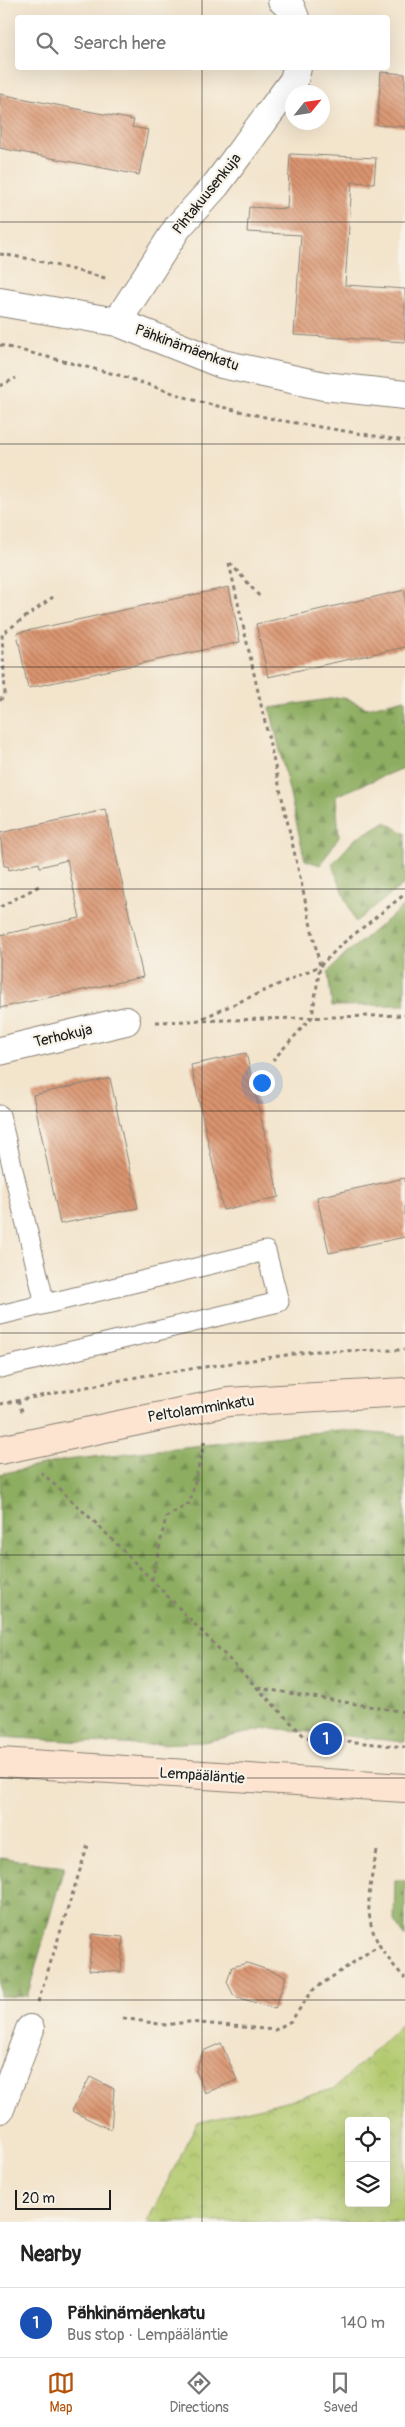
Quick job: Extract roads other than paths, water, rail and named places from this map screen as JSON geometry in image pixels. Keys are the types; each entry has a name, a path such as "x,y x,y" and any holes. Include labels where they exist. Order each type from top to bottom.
{"street":[{"path":"282,0 291,8 294,15"},
{"name":"Pihtakuusenkuja","path":"117,322 178,227 216,185 294,80 296,70"},
{"name":"Pähkinämäenkatu","path":"0,302 117,322 222,364 324,386 405,394"},
{"name":"Terhokuja","path":"0,1051 126,1022"},
{"name":"Peltolamminkatu","path":"0,1450 213,1405 308,1396 405,1392"},
{"name":"Lempääläntie","path":"0,1762 405,1788"},
{"path":"0,2109 30,2029"}],"lane":[{"path":"0,1115 45,1304"},
{"path":"0,1315 266,1251 279,1302 0,1368"}],"place":[{"name":"Pähkinämäenkatu","path":"326,1739"}]}
